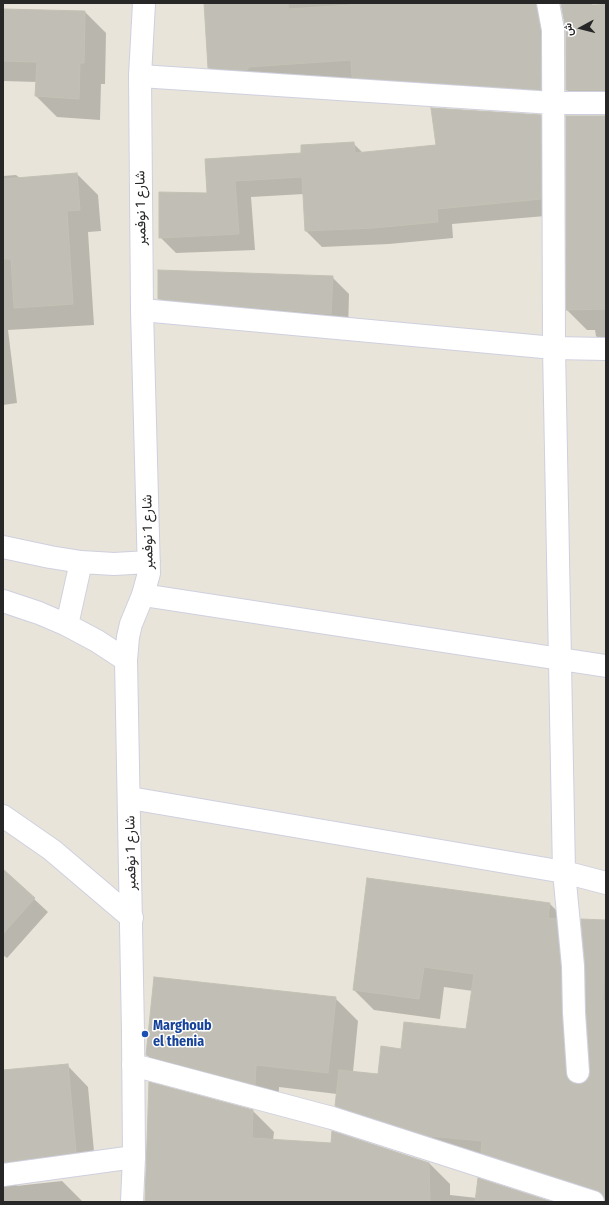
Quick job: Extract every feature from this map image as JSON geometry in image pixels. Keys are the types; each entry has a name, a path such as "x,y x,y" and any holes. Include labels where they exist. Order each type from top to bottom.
{"street":[{"name":"شارع 1 نوفمبر","path":"132,1202 134,1157 132,918 126,660 128,636 131,624 143,595 149,573 142,310 140,76 144,3"},
{"path":"548,3 553,30 554,348 564,872 573,966 574,1013 578,1072"},
{"path":"140,76 553,103 606,104"},
{"path":"142,310 554,348 606,349"},
{"path":"3,546 50,557 81,562 114,564 149,562"},
{"path":"67,625 81,562"},
{"path":"143,595 606,666"},
{"path":"3,600 67,625 97,641 126,660"},
{"path":"130,798 564,872 606,883"},
{"path":"3,816 52,850 132,918"},
{"path":"133,1065 332,1118 593,1202"},
{"path":"3,1175 134,1157"}],"building":[{"path":"204,3 288,3 288,9 351,5 351,3 536,3 540,31 541,90 352,77 351,60 248,67 248,70 208,68"},
{"path":"561,3 592,3 592,6 606,5 606,90 566,90 566,30"},
{"path":"3,9 85,11 84,63 80,63 79,99 35,96 37,62 3,61"},
{"path":"431,108 541,115 541,199 437,209 438,222 373,228 305,231 302,177 235,181 239,234 159,238 159,192 207,193 205,159 301,153 301,145 354,142 355,153 436,145"},
{"path":"566,116 606,116 606,309 566,310"},
{"path":"77,173 80,210 67,211 73,304 14,308 11,259 3,259 3,179"},
{"path":"158,270 333,276 331,314 158,299"},
{"path":"3,869 35,898 3,934"},
{"path":"367,878 550,903 548,918 556,919 561,967 566,1073 568,1079 572,1083 578,1084 585,1082 589,1077 590,1071 586,1012 585,965 581,919 605,920 603,1001 606,1001 606,1202 602,1194 597,1190 481,1153 482,1141 429,1136 335,1106 339,1070 378,1074 381,1046 401,1049 404,1022 466,1029 474,974 424,967 419,999 353,990"},
{"path":"154,977 336,997 328,1073 256,1065 255,1085 146,1055"},
{"path":"68,1064 76,1152 3,1162 3,1070"},
{"path":"149,1082 253,1110 252,1138 331,1143 332,1131 429,1163 430,1202 145,1202"},
{"path":"478,1178 552,1202 475,1202"}],"place":[{"name":"Marghoub el thenia","path":"145,1034"}]}
